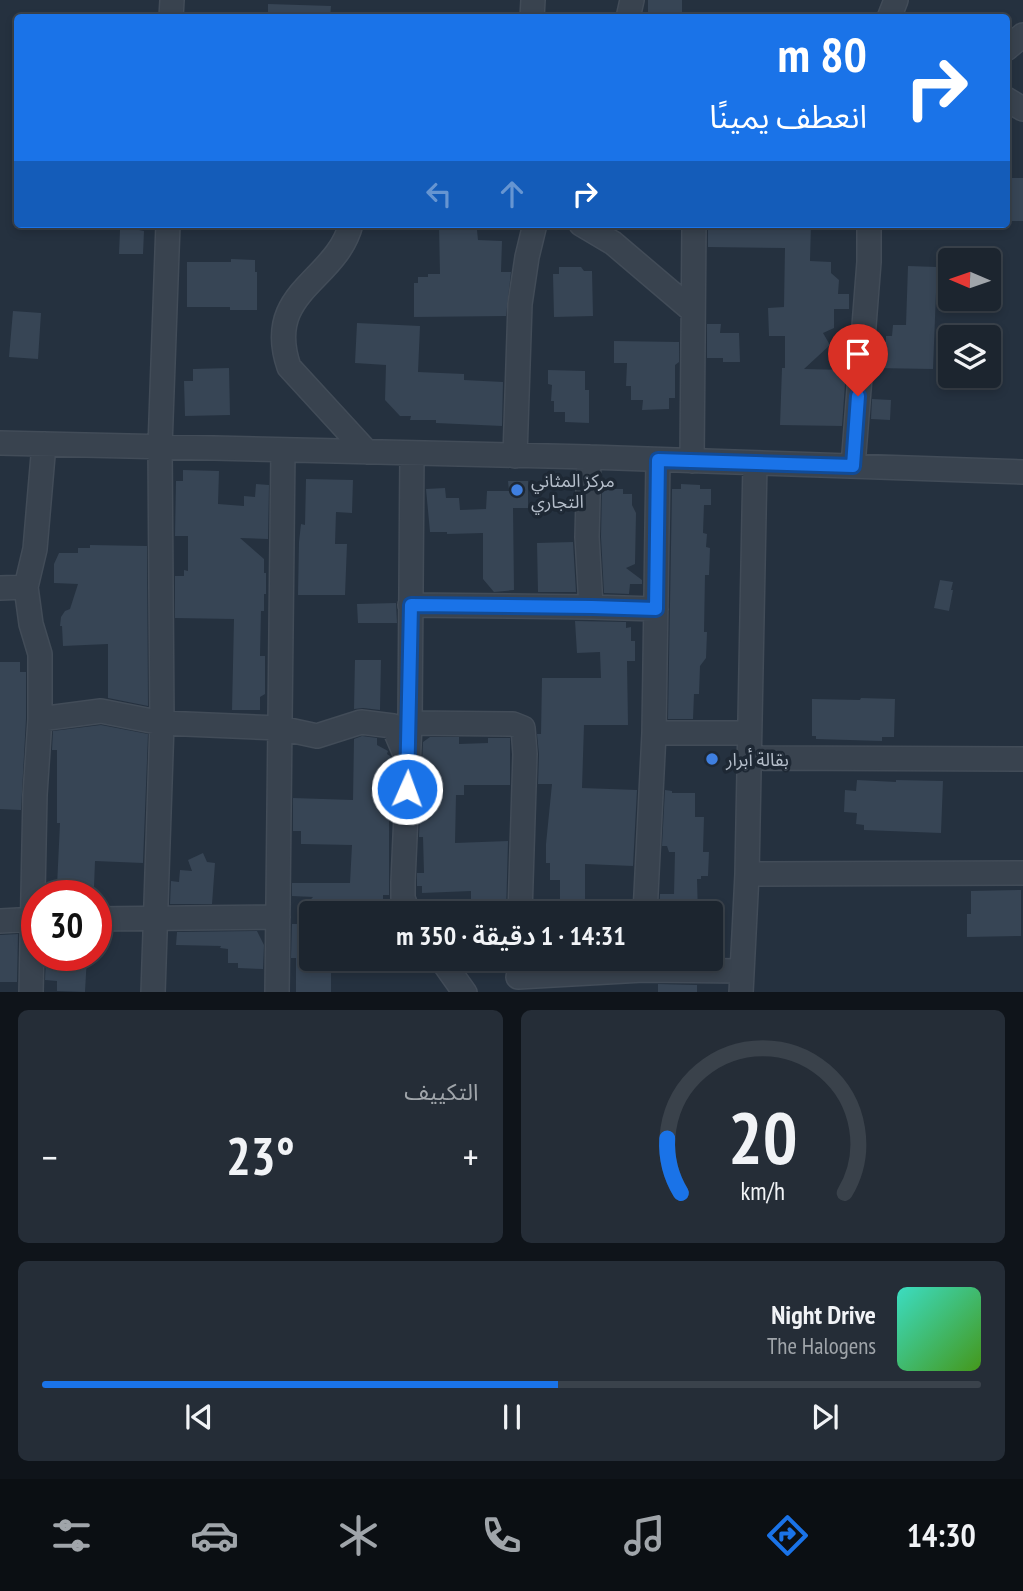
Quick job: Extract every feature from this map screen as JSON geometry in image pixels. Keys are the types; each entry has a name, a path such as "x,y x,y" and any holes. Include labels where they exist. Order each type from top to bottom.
{"street":[{"path":"153,992 162,723 160,447 171,228"},
{"path":"350,228 338,252 291,306 283,328 283,349 289,367 367,452"},
{"path":"515,456 520,304 534,228"},
{"path":"588,228 613,243 693,311"},
{"path":"692,461 694,228"},
{"path":"853,466 869,262 869,228"},
{"path":"0,443 589,457 1023,472"},
{"path":"35,880 40,654 31,624 26,587 35,549 44,444"},
{"path":"277,992 283,450"},
{"path":"404,901 410,723 412,453"},
{"path":"589,457 587,537 592,607"},
{"path":"646,901 654,733 658,460"},
{"path":"518,976 643,974 741,981 747,874 755,463"},
{"path":"0,587 26,587"},
{"path":"411,605 656,609"},
{"path":"40,719 101,711 162,723 280,728 317,736 361,722 393,726 405,753 407,789"},
{"path":"410,723 513,724 523,729 525,754 520,901"},
{"path":"654,733 749,733"},
{"path":"748,758 1023,758"},
{"path":"747,874 1023,873"},
{"path":"112,919 278,916"},
{"path":"0,921 21,920"},
{"path":"31,992 32,971"},
{"path":"450,971 465,992"}],"building":[{"path":"648,0 682,0 682,14 648,13"},
{"path":"268,4 331,6 330,14 268,14"},
{"path":"1010,178 1023,178 1023,221 1010,221"},
{"path":"139,228 144,231 143,254 119,254 120,230"},
{"path":"439,228 475,228 478,240 502,241 501,272 511,272 506,316 414,317 414,283 418,283 418,277 440,274"},
{"path":"708,228 811,228 810,261 831,262 831,273 839,280 838,294 849,294 849,309 834,309 834,328 823,333 830,345 804,369 846,370 842,426 780,425 785,336 769,336 768,308 784,307 785,248 708,247"},
{"path":"231,259 255,260 257,310 187,307 187,262 231,262"},
{"path":"908,266 937,267 933,369 875,368 877,342 886,342 886,336 892,336 893,325 906,325"},
{"path":"559,267 581,267 584,271 592,271 593,316 554,317 553,274 559,274"},
{"path":"13,311 41,313 38,359 9,357"},
{"path":"357,323 420,326 418,372 464,374 464,380 503,382 502,426 436,423 436,420 410,420 411,416 400,416 385,400 386,365 355,363"},
{"path":"707,324 721,324 720,333 739,333 740,362 707,358"},
{"path":"614,341 679,342 679,362 675,365 675,398 669,398 669,409 642,410 643,400 631,400 631,386 626,386 627,363 614,363"},
{"path":"229,368 230,415 185,416 184,381 193,381 193,369"},
{"path":"548,370 585,371 585,390 589,390 589,423 565,422 565,412 554,412"},
{"path":"872,399 891,400 890,420 871,419"},
{"path":"183,470 219,471 218,504 244,506 244,496 255,497 256,484 269,485 268,539 240,538 264,559 266,573 264,611 261,611 260,656 265,656 265,694 260,697 260,710 232,710 234,619 175,618 175,576 184,576 184,570 188,571 188,536 175,536 176,481 183,481"},
{"path":"306,479 353,480 352,513 336,512 335,544 347,544 345,595 298,595 299,542 301,524 305,525"},
{"path":"508,481 528,481 528,508 513,508 514,590 494,592 483,579 483,533 430,532 426,489 445,488 446,498 459,498 460,510 486,509 487,491 509,491"},
{"path":"681,484 700,485 700,489 711,489 711,505 704,505 703,533 707,534 706,547 710,548 709,575 705,575 706,658 700,666 699,694 694,694 693,719 668,719 672,489 681,489"},
{"path":"602,489 623,489 623,494 632,494 632,505 636,513 635,564 626,568 642,580 642,584 630,584 629,594 604,593"},
{"path":"573,542 576,592 538,592 537,543"},
{"path":"90,545 147,546 148,706 108,698 108,644 63,646 61,617 70,609 78,584 54,583 54,564 59,553 78,553 78,548 90,548"},
{"path":"940,580 953,582 949,611 934,608"},
{"path":"396,603 397,623 358,623 357,604"},
{"path":"575,621 626,622 626,628 631,627 631,641 635,641 635,661 627,661 628,725 584,725 582,788 637,790 633,866 585,864 585,901 560,901 560,880 550,880 550,863 546,863 552,784 538,784 537,734 541,734 542,678 601,678 600,652 577,653"},
{"path":"355,660 381,660 380,710 354,709"},
{"path":"0,662 20,662 20,672 26,672 21,810 0,809"},
{"path":"812,699 895,699 894,737 882,737 882,741 816,739 816,736 812,736"},
{"path":"101,725 148,734 143,863 95,861 94,880 57,880 60,823 57,823 57,750 52,750 53,731"},
{"path":"362,736 377,738 377,745 388,751 387,754 393,760 393,793 389,793 389,895 383,895 383,901 309,901 313,897 292,896 292,883 350,883 352,845 301,844 301,831 293,831 293,798 353,800 354,739"},
{"path":"430,737 459,737 459,744 488,743 488,738 510,738 510,785 464,785 464,795 456,795 455,843 508,841 506,901 471,901 471,891 422,893 422,886 417,886 417,873 424,873 423,837 419,837 423,742"},
{"path":"857,780 943,781 941,833 864,830 864,825 856,824 857,813 844,812 845,790 856,791"},
{"path":"665,790 672,793 695,793 695,817 704,817 703,852 709,852 708,876 697,879 698,901 660,901 660,894 674,894 675,852 669,852 667,846 662,846"},
{"path":"203,853 207,862 215,863 212,904 170,904 171,881 179,882 180,870 192,871 188,860"},
{"path":"1021,890 1021,936 967,937 971,891"},
{"path":"298,914 299,971 331,971 331,992 296,992 296,958 291,958 292,924 297,924"},
{"path":"257,931 264,945 263,969 238,968 238,963 228,963 228,949 220,948 221,946 176,945 177,932"},
{"path":"18,934 17,982 0,982 0,935"},
{"path":"45,971 86,971 85,992 57,991 57,981 45,980"},
{"path":"658,984 697,985 697,992 658,992"}],"place":[{"name":"مركز المثاني التجاري","path":"517,490"},
{"name":"بقالة أبرار","path":"712,759"}],"route":[{"path":"407,789 411,605 656,609 658,460 853,466 858,396"}]}
